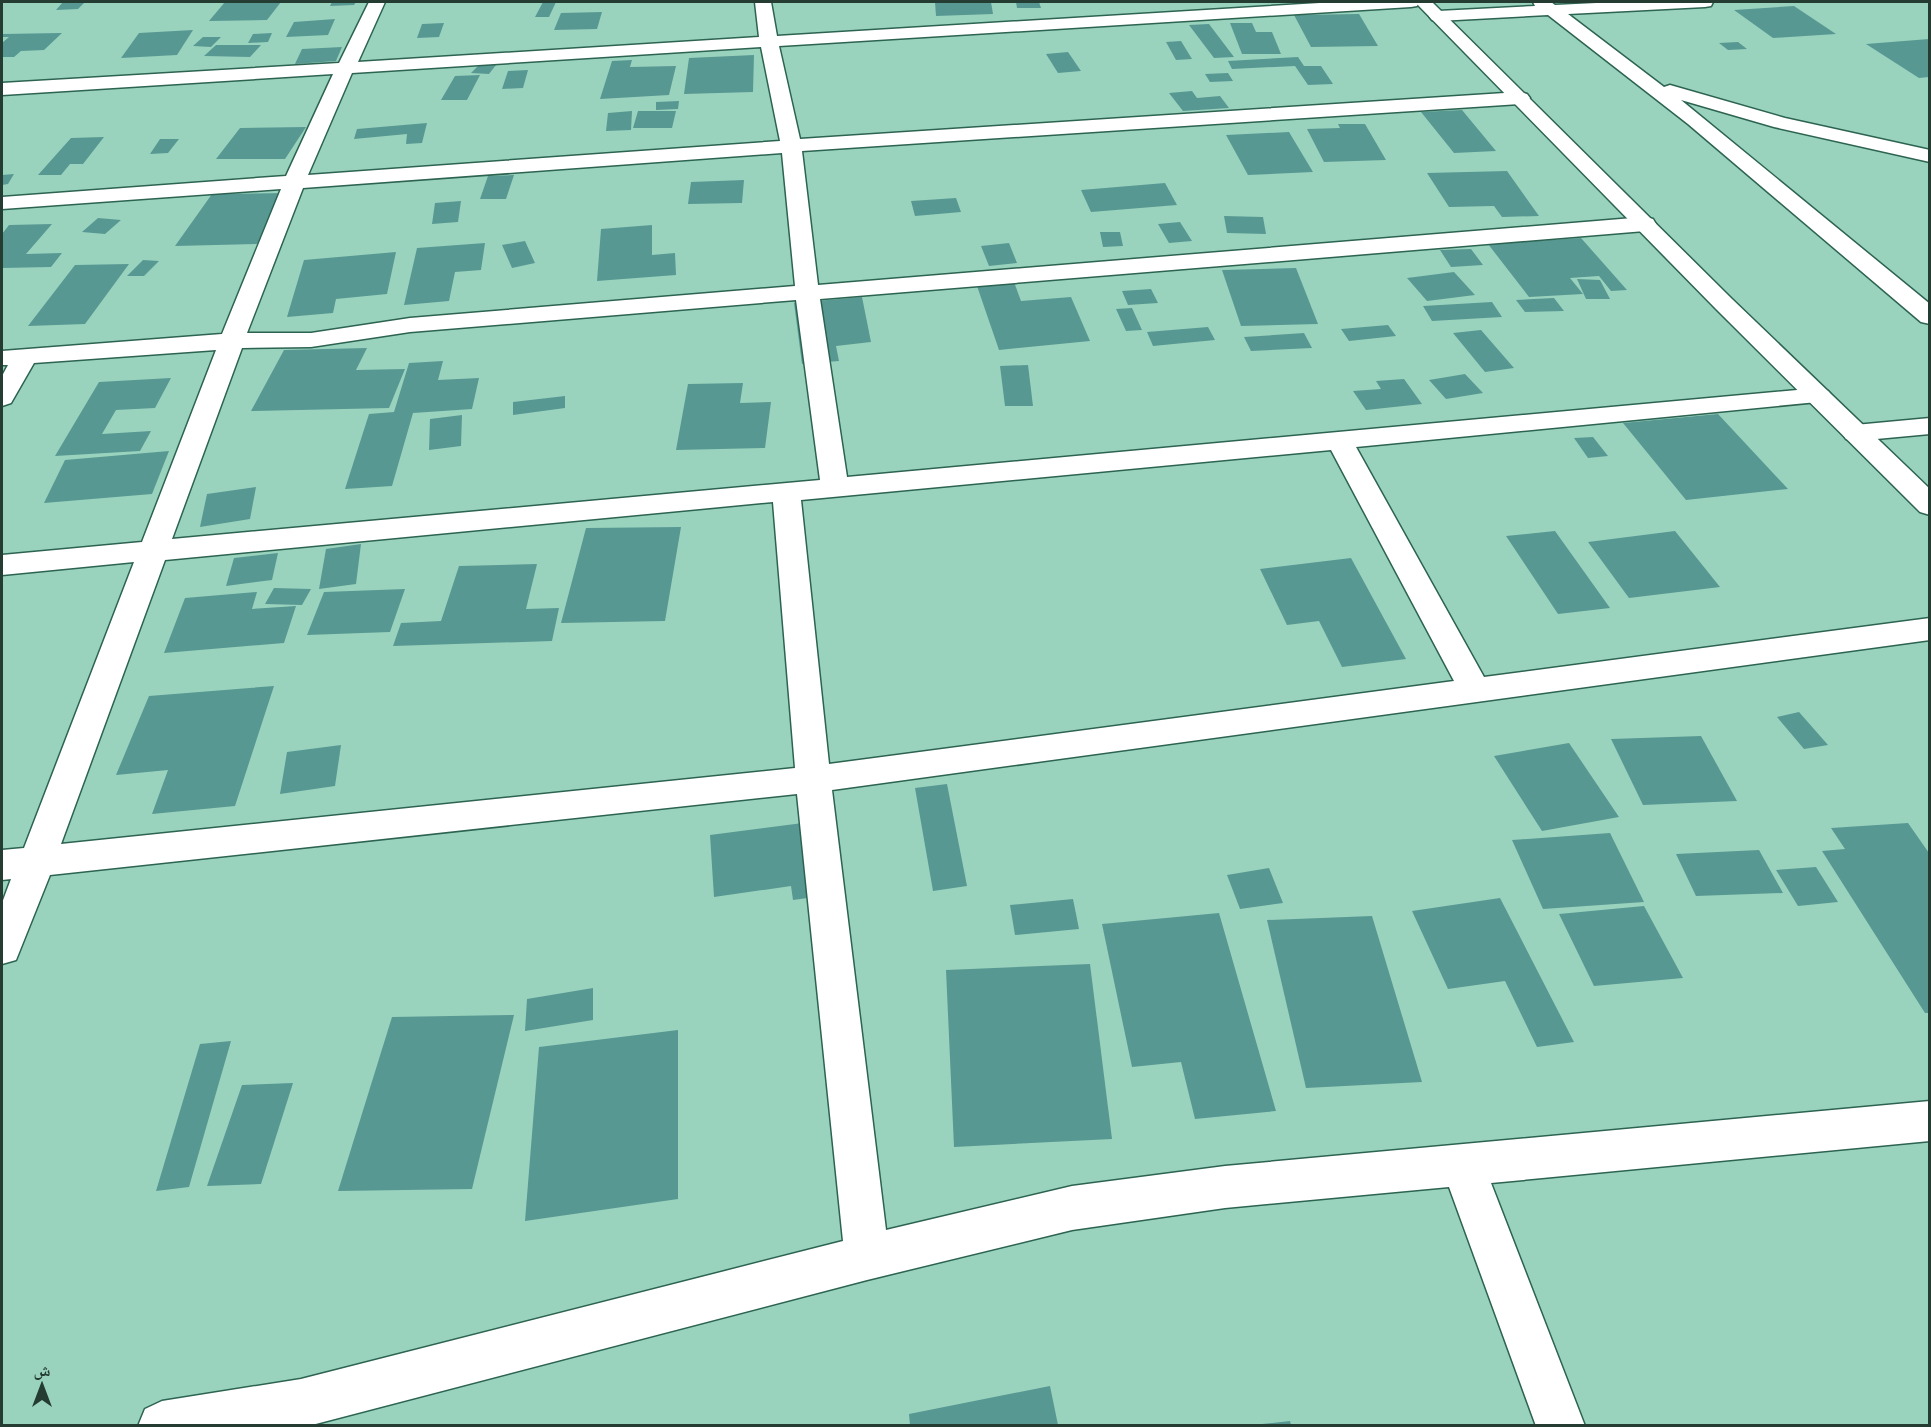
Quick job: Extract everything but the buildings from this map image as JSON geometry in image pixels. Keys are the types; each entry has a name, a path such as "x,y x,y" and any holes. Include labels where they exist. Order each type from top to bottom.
{"street":[{"path":"2,948 37,862 232,341 295,182 377,2"},
{"path":"763,2 791,147 807,293 835,487"},
{"path":"2,89 1410,2"},
{"path":"1431,9 1705,2"},
{"path":"1547,6 1695,120 1929,317"},
{"path":"1431,9 1929,506"},
{"path":"1651,86 1781,123 1929,156"},
{"path":"2,203 1520,98"},
{"path":"2,398 13,357 232,341 311,340 410,325 1645,224"},
{"path":"2,565 1819,396"},
{"path":"1855,433 1929,426"},
{"path":"1339,440 1474,690"},
{"path":"786,492 813,779 867,1257"},
{"path":"2,865 813,779 1929,629"},
{"path":"162,1425 299,1414 867,1257 1072,1208 1225,1188 1929,1121"},
{"path":"1463,1166 1561,1425"}]}
